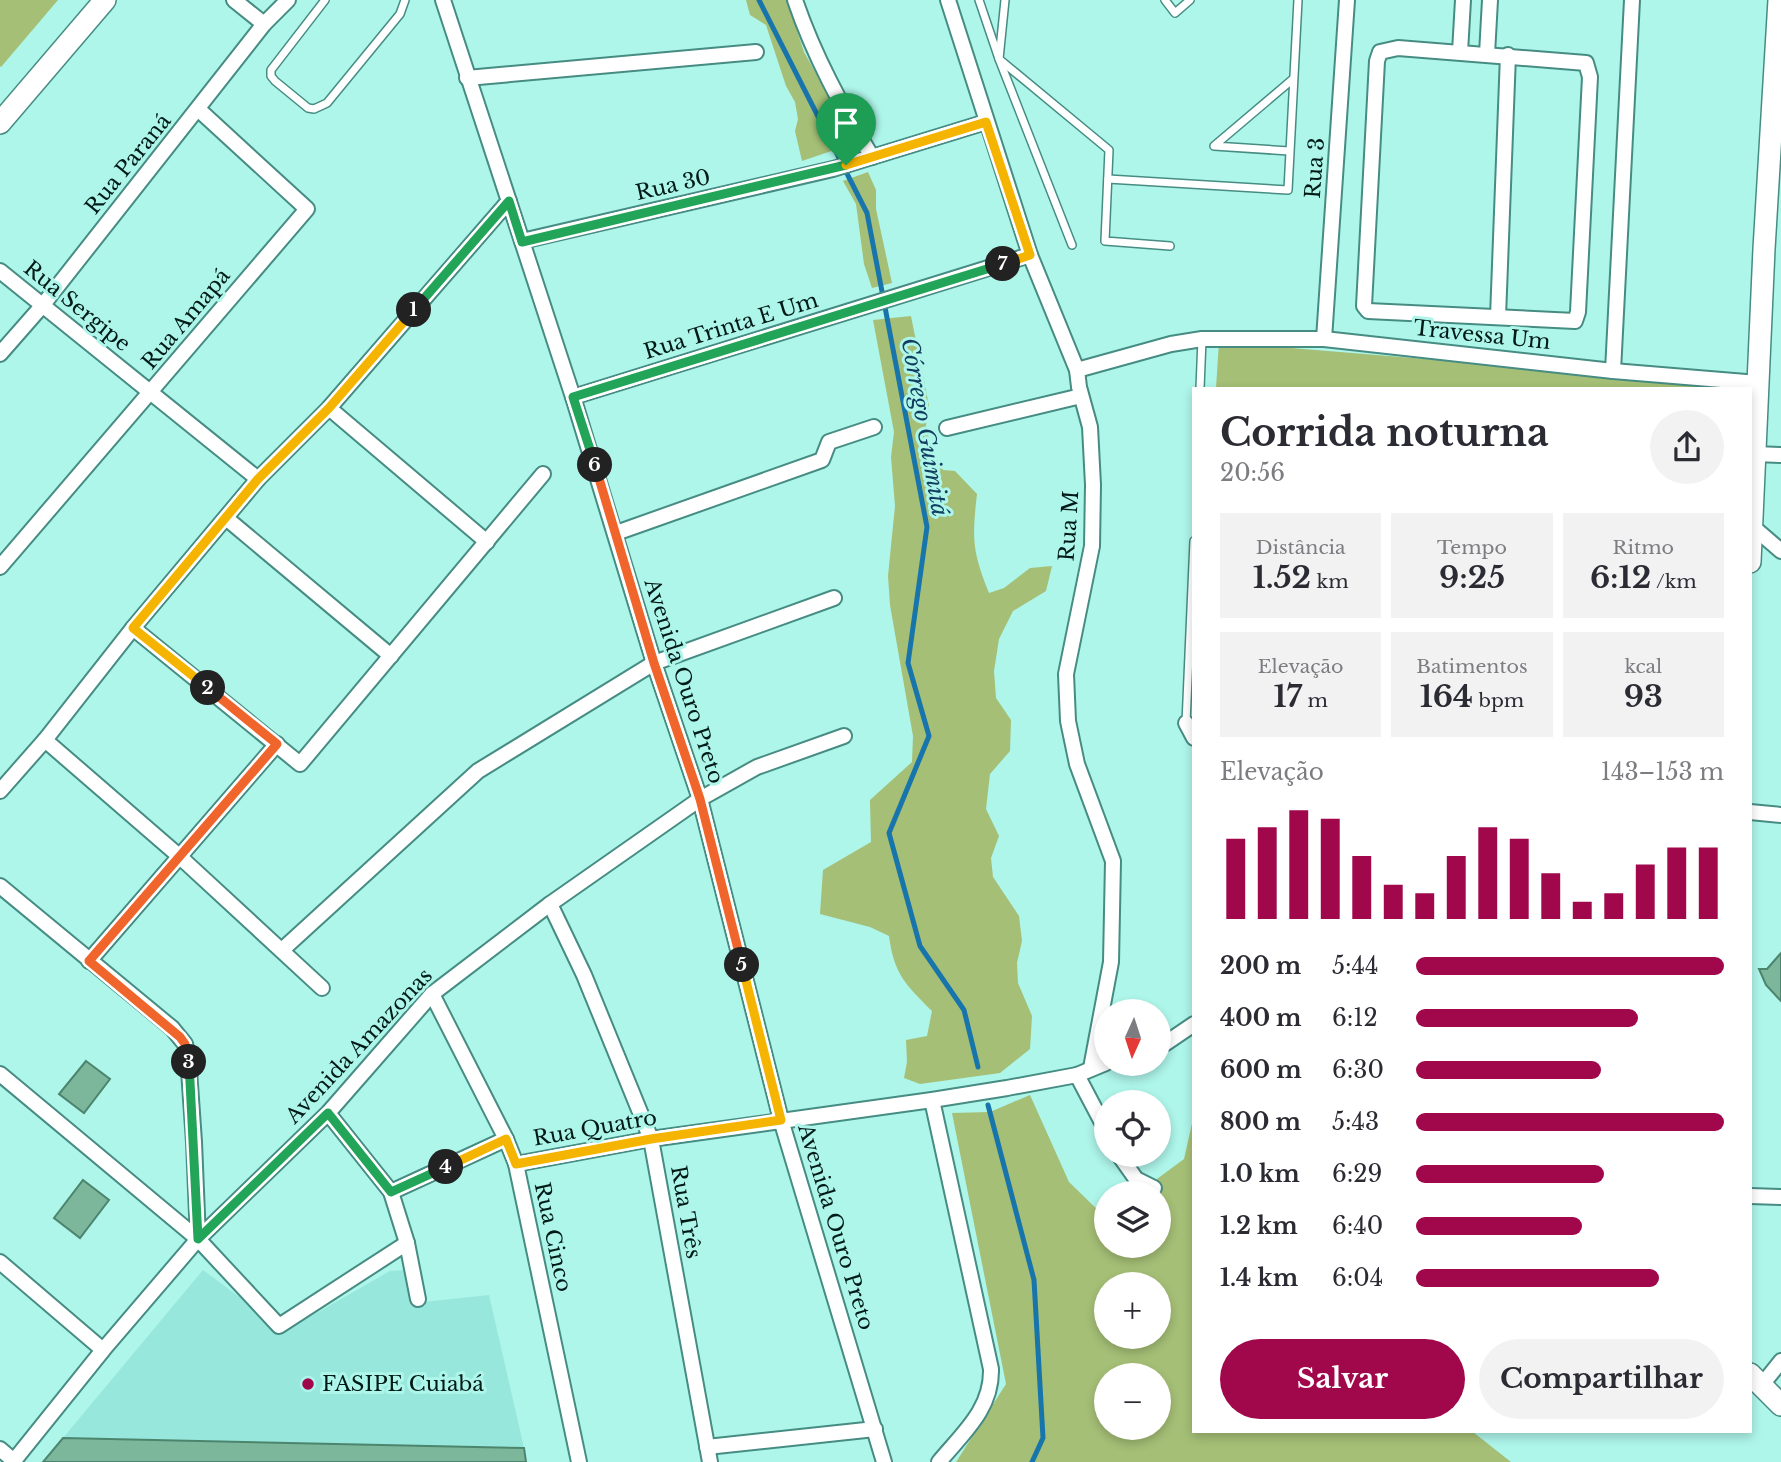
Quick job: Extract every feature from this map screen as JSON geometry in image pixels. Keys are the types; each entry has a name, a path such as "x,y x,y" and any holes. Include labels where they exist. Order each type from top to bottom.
{"street":[{"path":"0,123 105,0"},
{"path":"234,0 264,24"},
{"name":"Rua Paraná","path":"0,354 42,306 264,24 288,0"},
{"name":"Avenida Ouro Preto","path":"443,0 573,397 654,663 700,799 781,1120 884,1462"},
{"path":"794,0 807,36 866,159"},
{"name":"Rua M","path":"948,0 1030,255 1077,370 1091,439 1092,546 1066,674 1068,721 1077,764 1113,861 1111,962 1091,1068"},
{"name":"Rua 3","path":"1324,339 1347,0"},
{"path":"1460,52 1463,0"},
{"path":"1487,54 1490,0"},
{"path":"1612,370 1632,0"},
{"path":"1765,0 1779,0 1773,249 1758,383 1752,526 1781,551"},
{"path":"1398,48 1487,54 1586,63 1590,77 1578,312 1574,321 1368,311 1364,306 1363,283 1377,61 1380,52 1398,48"},
{"path":"467,78 756,52"},
{"path":"1498,317 1508,55"},
{"name":"Rua Amapá","path":"0,567 307,209 198,109"},
{"name":"Rua 30","path":"522,242 834,169 986,122"},
{"path":"0,790 45,740 133,628 258,479 329,408 509,201"},
{"name":"Rua Trinta E Um","path":"573,397 1030,255"},
{"name":"Rua Sergipe","path":"0,271 258,479"},
{"name":"Travessa Um","path":"1077,370 1171,344 1202,339 1324,339 1758,383"},
{"path":"947,428 1081,396"},
{"path":"329,408 486,542"},
{"path":"616,533 822,460 829,442 874,426"},
{"path":"1755,454 1781,455"},
{"path":"133,628 300,764 543,474"},
{"path":"226,518 391,656"},
{"path":"282,950 478,771 654,663 834,598"},
{"path":"1186,723 1192,734"},
{"name":"Avenida Amazonas","path":"14,1461 103,1350 198,1239 328,1113 432,994 550,904 700,799 757,767 844,736"},
{"path":"45,740 179,856 322,988"},
{"path":"89,961 277,744"},
{"path":"1752,812 1781,815"},
{"path":"0,886 172,1028 185,1044 194,1142 198,1239"},
{"name":"Rua Três","path":"550,904 584,975 651,1139 708,1455"},
{"name":"Rua Cinco","path":"432,994 506,1139 516,1164 579,1462"},
{"path":"1171,1040 1192,1025"},
{"name":"Rua Quatro","path":"516,1164 651,1139 932,1100 1077,1075 1094,1067"},
{"path":"0,1074 198,1239 279,1326 407,1243"},
{"path":"1077,1075 1094,1107"},
{"path":"932,1100 991,1369 992,1385 978,1416 939,1462"},
{"path":"328,1113 391,1192 407,1243 418,1299"},
{"path":"391,1192 506,1139"},
{"path":"1128,1167 1140,1181"},
{"path":"1752,1196 1781,1197"},
{"path":"0,1262 103,1350"},
{"path":"1781,1362 1756,1380 1781,1405"},
{"path":"708,1455 875,1429"},
{"path":"0,1448 14,1461"}],"lane":[{"path":"325,0 271,70 275,81 308,108 314,109 327,103 400,15 405,0"},
{"path":"979,0 999,59 1072,246"},
{"path":"999,59 1005,0"},
{"path":"1165,0 1175,13 1190,0"},
{"path":"1108,180 1287,190 1297,0"},
{"path":"999,59 1109,150 1105,241 1170,246"},
{"path":"1289,151 1214,146 1293,79"},
{"path":"1200,387 1202,339"},
{"path":"1186,723 1192,586"}],"shaded area":[{"name":"FASIPE Cuiabá","path":"203,1270 285,1331 390,1271 406,1270 414,1303 489,1295 524,1448 63,1438"}],"green space":[{"path":"0,0 58,0 1,67 0,66"},
{"path":"746,0 787,0 804,52 855,143 802,161 795,131 798,119 795,102 786,86 766,25 750,15"},
{"path":"868,172 876,190 876,209 892,283 872,288 864,264 856,204 843,181"},
{"path":"911,316 929,406 926,426 932,451 943,470 955,471 977,494 975,544 979,566 989,593 1004,588 1030,568 1052,566 1046,591 1013,611 999,639 994,671 996,698 1011,720 1010,751 990,774 986,809 999,836 991,858 993,877 1019,916 1022,941 1017,963 1018,983 1032,1016 1030,1049 1000,1073 920,1084 904,1078 907,1062 906,1040 927,1036 932,1011 902,978 894,960 889,936 870,927 820,914 823,870 871,842 870,800 912,762 913,736 890,605 888,576 895,506 891,457 894,432 873,320"},
{"path":"1219,342 1744,385 1744,387 1216,387"},
{"path":"1030,1095 1069,1182 1094,1206 1094,1258 1171,1258 1171,1181 1154,1181 1184,1159 1192,1123 1192,1433 1474,1433 1511,1462 956,1462 1006,1384 952,1113 990,1112"}],"building":[{"path":"1781,953 1781,1001 1766,985 1759,969 1767,969"},
{"path":"86,1061 110,1079 84,1113 59,1094"},
{"path":"83,1180 109,1200 80,1238 54,1218"},
{"path":"63,1438 524,1448 526,1462 43,1462"}],"waterway":[{"name":"Córrego Guimitá","path":"759,0 867,213 927,527 908,663 929,736 889,833 920,946 964,1010 978,1067"},
{"name":"Córrego Guimitá","path":"988,1105 1034,1280 1043,1438 1032,1462"}],"place":[{"name":"FASIPE Cuiabá","path":"308,1384"}],"route":[{"path":"986,122 1030,255 573,397 654,663 700,799 781,1120 651,1139 516,1164 506,1139 391,1192 328,1113 198,1239 194,1142 185,1044 172,1028 89,961 277,744 133,628 258,479 329,408 509,201 522,242 846,165 986,122"}]}
